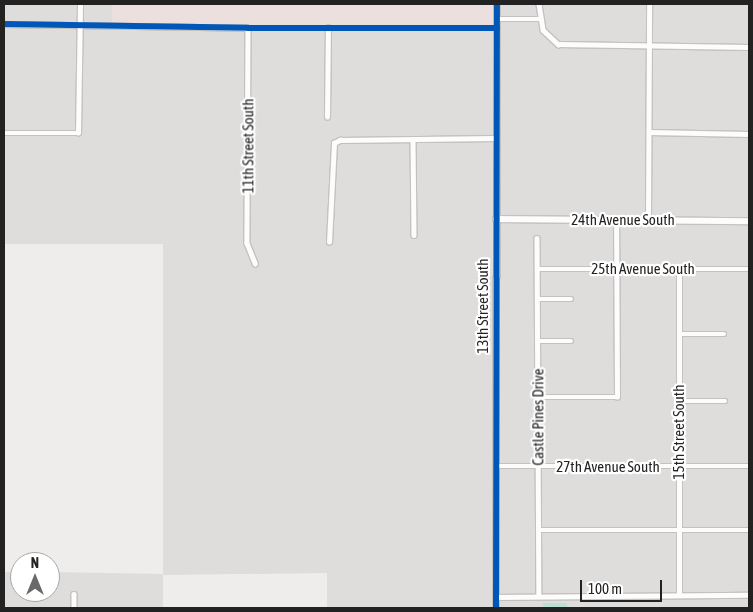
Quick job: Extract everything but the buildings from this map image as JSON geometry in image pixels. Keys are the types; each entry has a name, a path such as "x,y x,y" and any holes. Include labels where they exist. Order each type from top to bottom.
{"street":[{"path":"4,133 78,133 80,4"},
{"name":"13th Street South","path":"496,4 496,608"},
{"path":"539,4 539,18 542,30 550,39 568,46 749,47"},
{"path":"648,220 649,4"},
{"path":"496,18 539,18"},
{"path":"4,24 248,28 497,28"},
{"name":"11th Street South","path":"248,28 247,243 255,263"},
{"path":"327,117 328,28"},
{"path":"649,132 749,134"},
{"path":"329,242 334,143 340,140 496,138"},
{"path":"413,139 414,235"},
{"name":"24th Avenue South","path":"496,220 749,221"},
{"path":"538,397 616,397 616,220"},
{"name":"Castle Pines Drive","path":"537,238 538,596"},
{"name":"25th Avenue South","path":"537,269 749,269"},
{"name":"15th Street South","path":"679,270 679,595"},
{"path":"537,300 572,299"},
{"path":"679,334 724,334"},
{"path":"538,341 571,341"},
{"path":"679,401 725,401"},
{"name":"27th Avenue South","path":"496,466 749,466"},
{"path":"538,530 749,530"},
{"path":"74,594 74,608"},
{"path":"496,597 749,595"}],"shaded area":[{"path":"4,4 112,4 112,26 497,4 749,4 749,608 327,608 327,573 163,575 163,608 4,608 4,572 10,572 10,602 60,602 60,572 163,574 163,244 4,244"},
{"path":"112,4 497,4 497,28 112,26"}],"green space":[{"path":"543,603 567,603 567,608 543,608"}],"cycle path":[{"path":"496,608 497,4"},
{"path":"4,24 248,28 497,28"}]}
